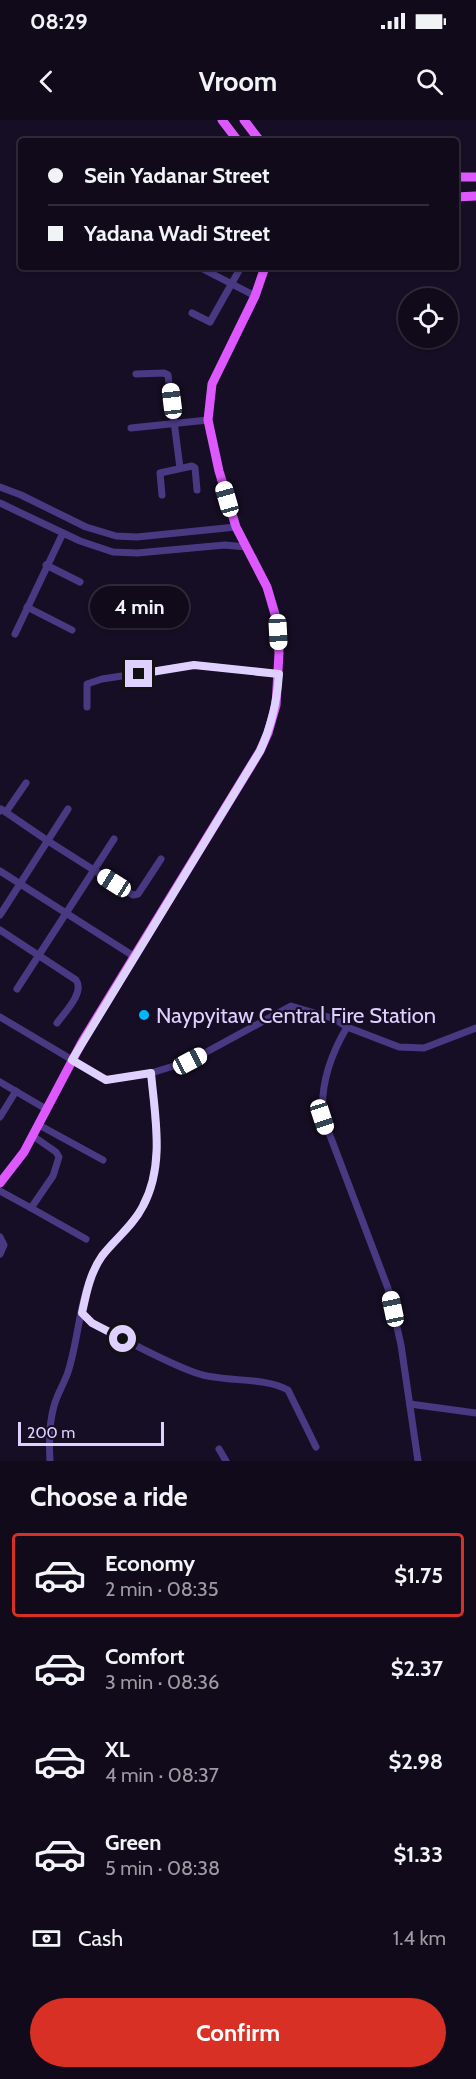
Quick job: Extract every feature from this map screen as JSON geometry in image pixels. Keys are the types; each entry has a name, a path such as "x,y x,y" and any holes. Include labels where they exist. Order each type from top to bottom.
{"main road":[{"path":"222,120 236,138"},
{"path":"244,120 258,138"},
{"path":"459,177 476,177"},
{"path":"459,197 476,196"},
{"path":"255,294 264,270"},
{"path":"0,1183 24,1152 72,1060 260,751 268,733 276,705 279,674 276,612 267,587 236,527 219,471 208,420 212,384 255,294 269,270"}],"street":[{"path":"205,270 255,294"},
{"path":"192,314 210,322 239,270"},
{"path":"136,374 164,373 168,375 180,468"},
{"path":"131,428 208,420"},
{"path":"162,495 160,473 180,468 194,467 197,490"},
{"path":"0,487 77,522 116,536 137,537 236,527"},
{"path":"0,503 71,537 113,552 137,553 225,545 238,545 246,548"},
{"path":"71,537 77,522"},
{"path":"15,634 63,533"},
{"path":"46,565 80,582"},
{"path":"27,608 72,630"},
{"path":"87,707 87,684 102,679 194,665 279,674"},
{"path":"26,783 3,812 94,871 136,895 161,859"},
{"path":"0,915 68,809"},
{"path":"17,989 114,839"},
{"path":"0,871 135,957"},
{"path":"0,930 79,984 79,991 57,1023"},
{"path":"0,1017 106,1080 151,1073 190,1061 291,1006 335,1019 347,1027 399,1047 424,1048 476,1028"},
{"path":"347,1027 336,1046 326,1080 322,1095 322,1117 390,1291 401,1345 418,1461"},
{"path":"50,1461 50,1430 54,1406 68,1372 92,1275 102,1257 130,1226 148,1196 154,1174 157,1146 151,1073"},
{"path":"0,1082 46,1109"},
{"path":"0,1117 15,1091"},
{"path":"39,1125 103,1160"},
{"path":"31,1208 52,1176 59,1157 56,1152 33,1136"},
{"path":"0,1191 86,1239"},
{"path":"0,1237 4,1245 0,1254"},
{"path":"82,1313 99,1327 197,1373 272,1384 288,1390 316,1447"},
{"path":"410,1404 476,1413"},
{"path":"219,1449 226,1461"}],"place":[{"name":"Naypyitaw Central Fire Station","path":"144,1015"}],"route":[{"path":"123,1339 92,1323 82,1313 92,1275 102,1257 130,1226 148,1196 154,1174 157,1146 151,1073 106,1080 72,1060 260,751 276,705 279,674 194,665 139,674"}]}
